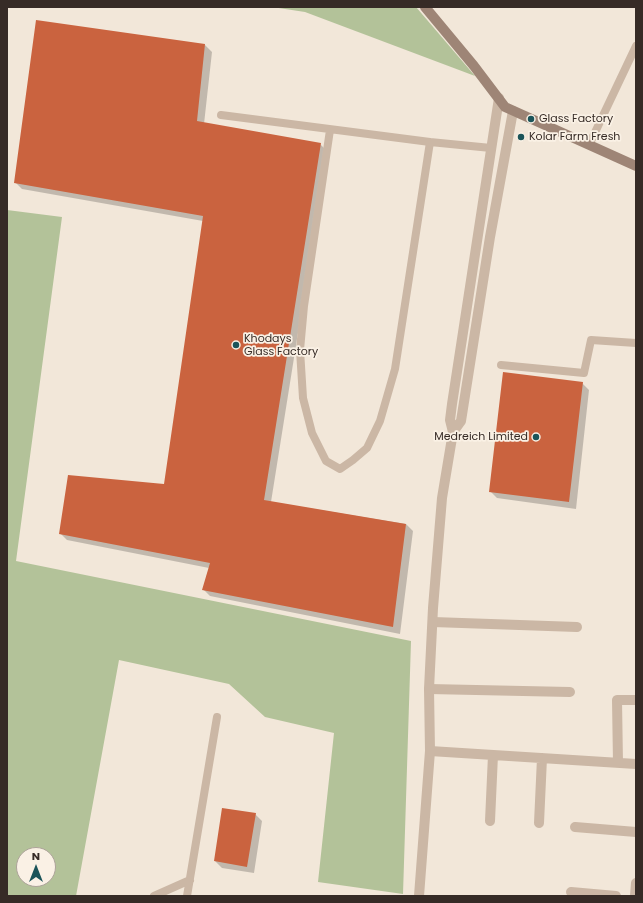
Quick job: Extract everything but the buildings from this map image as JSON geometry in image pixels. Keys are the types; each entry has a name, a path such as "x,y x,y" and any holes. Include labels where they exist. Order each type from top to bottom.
{"main road":[{"path":"429,9 505,107 636,166"}],"street":[{"path":"419,896 430,751 430,689 433,622 442,498 453,432 450,420 453,397 499,98"},
{"path":"453,432 461,421 490,238 514,111"},
{"path":"433,622 577,627"},
{"path":"430,689 570,692"},
{"path":"618,763 617,700 636,700"},
{"path":"430,751 636,764"},
{"path":"490,821 493,755"},
{"path":"539,823 542,758"},
{"path":"575,827 636,832"},
{"path":"635,896 636,883"},
{"path":"571,892 616,896"}],"lane":[{"path":"589,145 636,46"},
{"path":"221,115 330,130 491,148"},
{"path":"330,130 304,306 300,350 303,398 312,433 326,461 340,469 367,448 380,421 395,369 430,142"},
{"path":"501,365 584,373 591,340 636,344"},
{"path":"187,896 217,717"},
{"path":"154,896 190,880"}],"green space":[{"path":"272,7 416,7 475,76 305,12"},
{"path":"7,210 62,217 16,561 411,641 403,894 318,882 334,733 265,717 229,684 119,660 76,896 7,896"}],"place":[{"name":"Glass Factory","path":"531,119"},
{"name":"Kolar Farm Fresh","path":"521,137"},
{"name":"Khodays Glass Factory","path":"236,345"},
{"name":"Medreich Limited","path":"536,437"}]}
